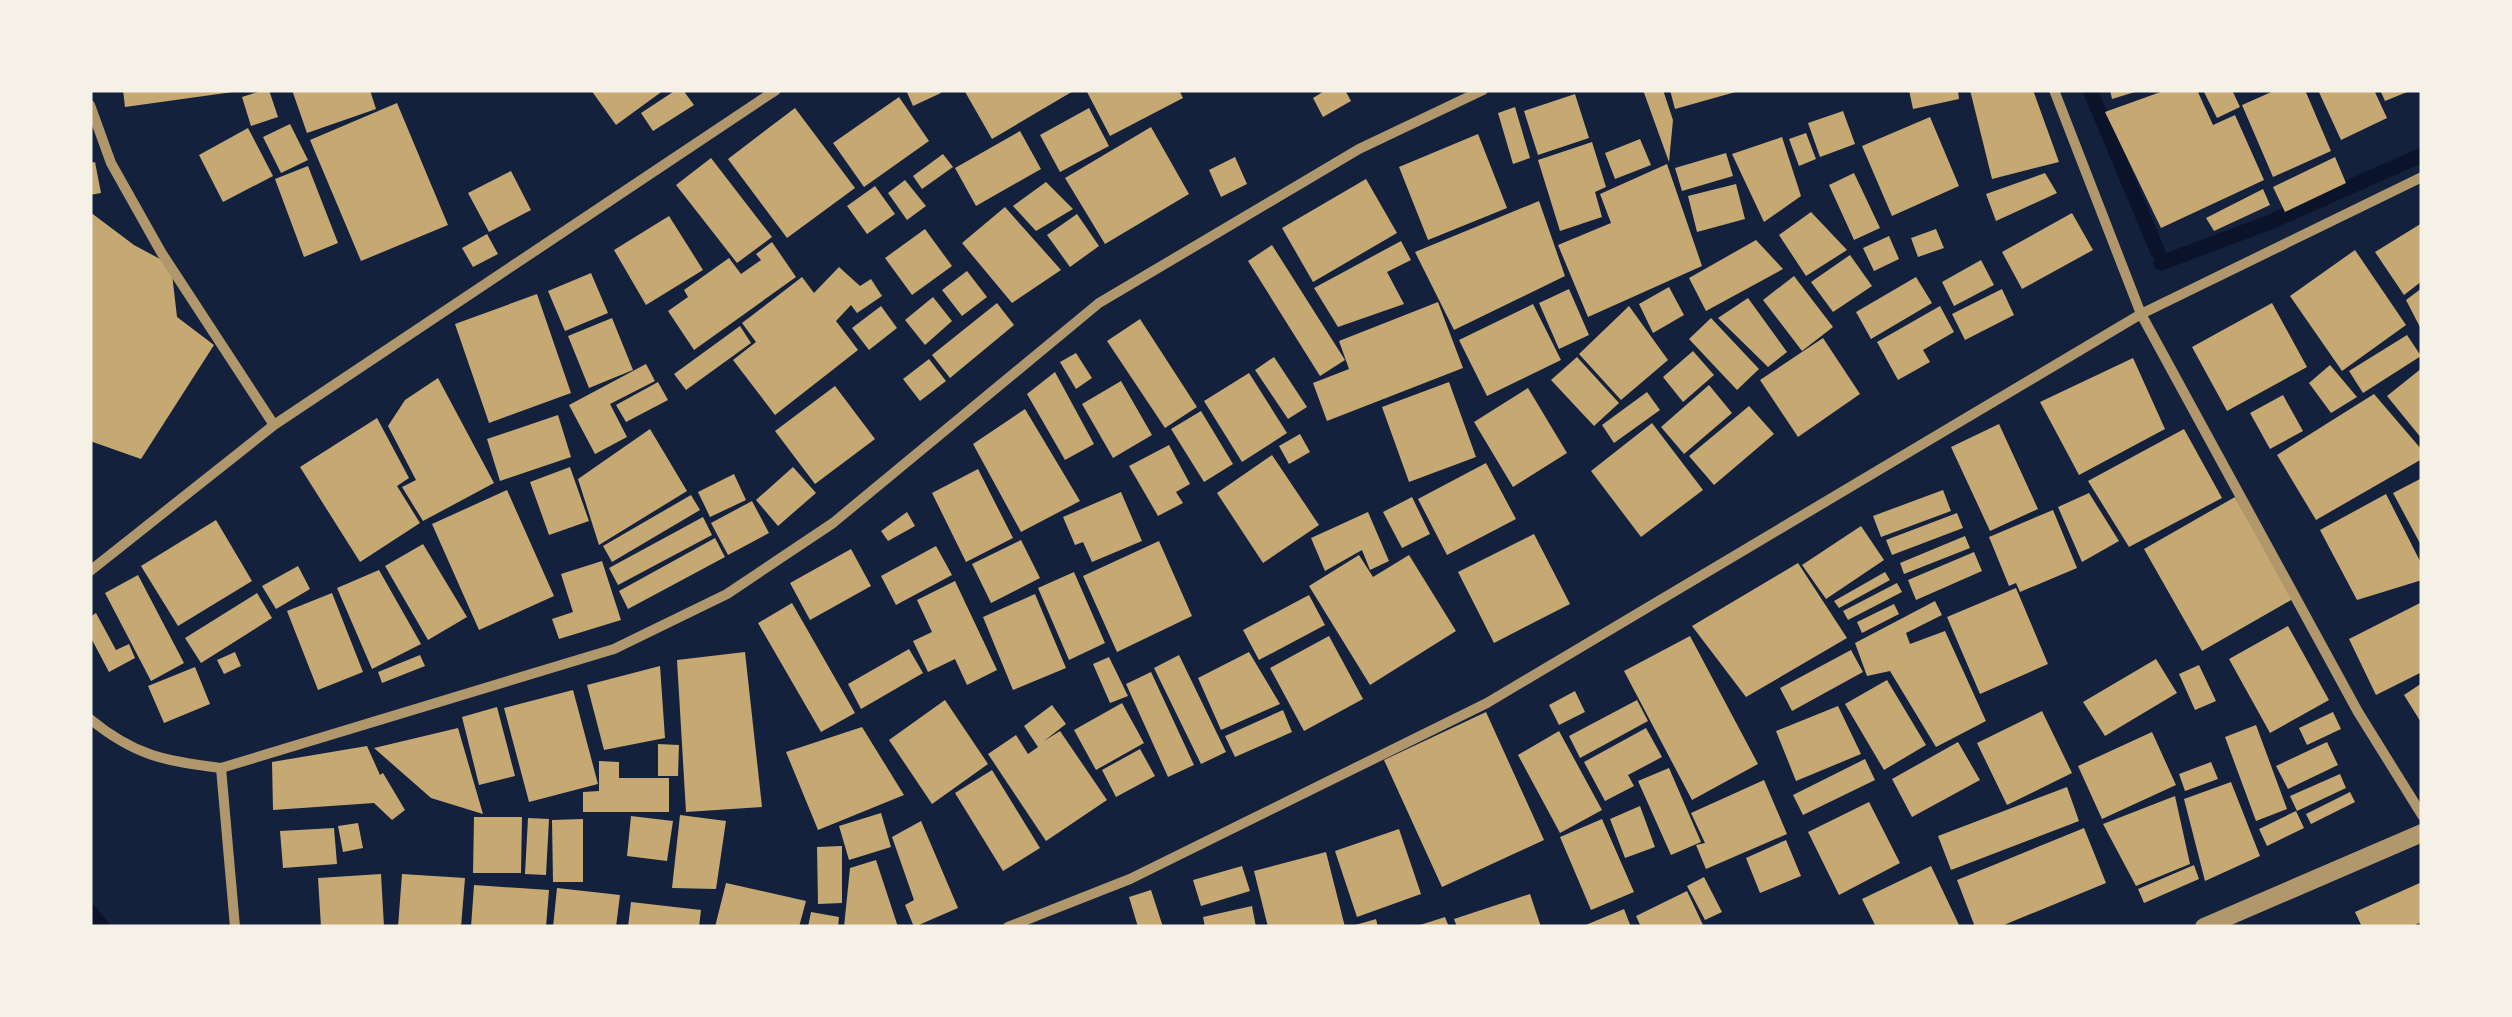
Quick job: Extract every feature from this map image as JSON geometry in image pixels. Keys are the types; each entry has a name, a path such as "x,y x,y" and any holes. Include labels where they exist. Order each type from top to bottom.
{"street":[{"path":"90,571 274,425 776,90"},
{"path":"90,719 113,738 162,761 221,768 614,649 727,594 833,523 1099,303 1358,150 1484,90"},
{"path":"2054,90 2141,314 2358,712 2422,816"},
{"path":"90,105 111,163 152,237 274,425"},
{"path":"1008,927 1130,879 1487,702 2141,314 2422,177"},
{"path":"221,768 235,927"},
{"path":"2204,927 2422,834"}],"building":[{"path":"123,90 233,90 233,92 125,107"},
{"path":"269,90 278,117 251,126 242,97"},
{"path":"292,90 370,90 376,109 307,133"},
{"path":"591,90 664,90 616,125"},
{"path":"676,90 683,90 694,105 653,131 641,113"},
{"path":"906,90 939,90 941,93 913,106"},
{"path":"964,90 1075,90 992,139"},
{"path":"1086,90 1179,90 1183,98 1110,136"},
{"path":"1326,90 1345,90 1351,101 1323,117 1313,98"},
{"path":"1643,90 1663,90 1673,120 1669,162"},
{"path":"1670,90 1739,90 1739,91 1675,109"},
{"path":"1909,90 1958,90 1959,99 1913,109"},
{"path":"1970,90 2033,90 2059,162 1992,179"},
{"path":"2110,90 2138,90 2138,91 2112,99"},
{"path":"2166,90 2197,90 2213,125 2235,115 2264,180 2161,228 2105,112"},
{"path":"2203,90 2232,90 2240,107 2217,118"},
{"path":"2276,90 2305,90 2331,151 2273,177 2242,105"},
{"path":"2318,90 2374,90 2387,118 2341,140"},
{"path":"2380,90 2412,90 2385,101"},
{"path":"1575,94 1589,138 1538,155 1524,111"},
{"path":"899,97 929,141 864,187 833,143"},
{"path":"397,103 448,225 361,261 310,140"},
{"path":"1515,107 1530,158 1513,164 1498,113"},
{"path":"795,108 855,188 787,238 728,159"},
{"path":"1089,108 1109,146 1060,172 1040,135"},
{"path":"1843,111 1855,144 1820,157 1808,123"},
{"path":"1930,117 1959,186 1892,216 1862,146"},
{"path":"290,124 308,160 281,173 263,137"},
{"path":"1151,127 1189,194 1105,244 1065,178"},
{"path":"248,128 273,176 223,202 199,155"},
{"path":"1020,131 1041,169 976,206 955,168"},
{"path":"1806,133 1816,159 1799,166 1789,139"},
{"path":"1478,134 1507,208 1428,240 1399,167"},
{"path":"1782,137 1801,196 1764,222 1732,154"},
{"path":"1640,139 1651,165 1615,179 1605,153"},
{"path":"1592,142 1606,187 1595,192 1602,217 1560,231 1538,160"},
{"path":"1726,153 1733,176 1682,191 1675,168"},
{"path":"943,154 953,167 922,189 913,176"},
{"path":"1235,157 1247,184 1221,197 1209,170"},
{"path":"2335,157 2346,183 2285,212 2273,187"},
{"path":"711,158 772,237 737,263 676,185"},
{"path":"95,162 101,193 90,195 90,163"},
{"path":"1667,164 1702,266 1588,317 1558,245 1611,223 1600,194"},
{"path":"308,166 338,243 304,257 275,179"},
{"path":"511,171 531,210 489,232 468,193"},
{"path":"1854,173 1880,228 1854,240 1829,185"},
{"path":"2045,173 2057,193 1996,221 1986,194"},
{"path":"1366,179 1397,233 1313,282 1282,228"},
{"path":"905,180 926,206 907,220 888,193"},
{"path":"1046,182 1073,209 1036,231 1013,206"},
{"path":"1736,184 1745,219 1697,232 1688,196"},
{"path":"875,186 895,214 867,234 847,206"},
{"path":"2263,189 2270,205 2214,231 2206,218"},
{"path":"1539,201 1565,276 1454,330 1415,252"},
{"path":"1005,207 1061,270 1012,303 962,243"},
{"path":"90,212 134,245 171,265 177,317 214,345 141,459 90,441"},
{"path":"1811,212 1847,250 1806,276 1779,235"},
{"path":"2072,213 2093,250 2022,289 2002,252"},
{"path":"1077,214 1099,246 1070,267 1047,235"},
{"path":"669,216 703,270 646,305 614,250"},
{"path":"2422,223 2422,281 2404,295 2375,252"},
{"path":"925,229 952,266 912,295 885,258"},
{"path":"1936,229 1944,248 1918,257 1911,238"},
{"path":"487,234 498,254 473,267 462,248"},
{"path":"1889,236 1899,259 1874,271 1863,248"},
{"path":"1756,240 1783,269 1706,311 1689,278"},
{"path":"1401,241 1411,260 1387,272 1404,304 1338,327 1314,288"},
{"path":"772,242 796,277 694,350 668,311 688,297 684,290 729,258 741,274 761,260 756,254"},
{"path":"1272,245 1345,360 1320,376 1248,261"},
{"path":"2355,250 2406,325 2342,371 2290,296"},
{"path":"1850,255 1872,286 1833,312 1811,282"},
{"path":"1981,260 1994,285 1954,306 1942,282"},
{"path":"839,267 860,286 871,279 882,296 857,313 851,305 836,321 858,350 775,415 733,360 756,342 742,323 802,277 814,293"},
{"path":"967,271 987,297 962,316 942,290"},
{"path":"591,273 608,313 565,331 548,291"},
{"path":"1794,276 1833,327 1802,351 1763,300"},
{"path":"1916,277 1932,303 1871,339 1856,312"},
{"path":"1669,287 1684,315 1653,333 1639,304"},
{"path":"2422,288 2422,331 2406,300"},
{"path":"1569,289 1589,335 1559,349 1539,303"},
{"path":"2002,289 2014,315 1965,340 1952,314"},
{"path":"537,294 571,393 489,423 455,324"},
{"path":"933,297 952,321 925,345 905,320"},
{"path":"1748,298 1787,352 1768,367 1718,318"},
{"path":"1438,302 1463,368 1327,421 1313,383 1349,369 1339,341"},
{"path":"997,303 1014,325 950,378 932,355"},
{"path":"2272,303 2307,367 2227,411 2192,347"},
{"path":"1533,304 1561,360 1487,396 1459,340"},
{"path":"881,306 897,328 869,350 852,328"},
{"path":"1629,306 1668,360 1621,400 1579,354"},
{"path":"1940,306 1954,332 1923,350 1930,362 1898,380 1877,342"},
{"path":"612,318 633,370 589,388 568,336"},
{"path":"1711,318 1759,369 1737,390 1689,339"},
{"path":"1140,319 1197,407 1165,428 1107,341"},
{"path":"740,326 751,343 686,390 674,374"},
{"path":"2407,335 2421,356 2363,393 2349,371"},
{"path":"1823,338 1860,394 1798,437 1760,380"},
{"path":"1693,351 1714,375 1683,402 1663,377"},
{"path":"1076,353 1092,378 1076,389 1060,362"},
{"path":"1274,357 1307,407 1288,419 1255,370"},
{"path":"1577,357 1619,403 1594,426 1551,380"},
{"path":"2133,358 2165,429 2079,475 2040,402"},
{"path":"929,359 946,381 920,401 903,379"},
{"path":"646,364 655,381 610,404 627,437 595,454 569,405"},
{"path":"2330,365 2357,397 2331,413 2309,383"},
{"path":"2422,368 2422,439 2387,396"},
{"path":"1055,372 1094,444 1065,460 1027,394"},
{"path":"1249,373 1287,433 1242,462 1204,401"},
{"path":"438,378 494,483 423,521 402,487 416,480 388,426 405,400"},
{"path":"1121,381 1152,435 1113,458 1082,404"},
{"path":"658,382 668,400 626,422 616,405"},
{"path":"1449,382 1476,457 1409,482 1382,407"},
{"path":"1709,385 1732,413 1684,454 1661,427"},
{"path":"835,386 875,439 815,484 775,431"},
{"path":"1528,388 1567,453 1513,487 1474,422"},
{"path":"1647,392 1660,410 1614,443 1602,425"},
{"path":"2374,394 2422,450 2422,459 2316,520 2277,455"},
{"path":"2283,395 2303,431 2270,449 2250,413"},
{"path":"1749,406 1774,434 1714,485 1689,456"},
{"path":"1025,409 1080,501 1021,532 973,444"},
{"path":"1201,411 1233,464 1204,482 1171,429"},
{"path":"558,415 571,457 500,481 487,439"},
{"path":"377,418 409,478 397,486 420,523 360,562 300,467"},
{"path":"1652,423 1703,490 1641,537 1591,471"},
{"path":"1999,424 2038,509 1990,531 1951,447"},
{"path":"650,429 687,491 599,545 578,479"},
{"path":"2184,429 2222,498 2129,547 2088,481"},
{"path":"1300,434 1310,452 1289,464 1279,446"},
{"path":"1169,445 1190,484 1176,492 1183,503 1158,516 1129,466"},
{"path":"1272,455 1319,525 1263,563 1217,493"},
{"path":"1486,463 1516,519 1447,555 1418,499"},
{"path":"570,467 589,521 549,535 530,482"},
{"path":"793,467 816,493 778,526 756,500"},
{"path":"978,469 1013,538 966,562 932,493"},
{"path":"734,474 746,500 710,517 698,492"},
{"path":"2422,478 2422,547 2393,493"},
{"path":"507,490 554,596 479,630 432,524"},
{"path":"1943,490 1951,511 1881,537 1873,516"},
{"path":"1121,492 1142,541 1092,562 1083,542 1075,545 1063,517"},
{"path":"2089,493 2119,541 2082,562 2058,507"},
{"path":"2386,494 2422,565 2422,580 2357,600 2320,530"},
{"path":"691,495 700,510 612,562 603,546"},
{"path":"1412,497 1430,534 1402,548 1383,512"},
{"path":"2235,497 2293,599 2202,651 2144,549"},
{"path":"752,501 769,533 728,555 711,523"},
{"path":"2053,510 2077,568 2020,592 2016,583 2009,586 1989,537"},
{"path":"907,512 915,526 888,541 881,531"},
{"path":"1368,512 1389,561 1370,570 1362,550 1325,571 1311,538"},
{"path":"1957,513 1963,528 1892,555 1886,540"},
{"path":"703,517 712,535 618,585 609,568"},
{"path":"216,520 252,581 178,626 141,566"},
{"path":"1861,526 1884,560 1826,599 1802,565"},
{"path":"1534,534 1570,604 1494,643 1458,572"},
{"path":"1965,536 1970,548 1904,574 1900,563"},
{"path":"715,538 725,557 628,609 619,591"},
{"path":"1021,540 1040,578 991,603 972,564"},
{"path":"1159,541 1192,616 1117,652 1083,576"},
{"path":"423,544 467,617 428,640 385,566"},
{"path":"936,546 952,575 896,605 881,576"},
{"path":"851,549 871,586 810,620 790,583"},
{"path":"1974,552 1982,571 1916,600 1908,580"},
{"path":"1359,555 1373,577 1409,555 1456,631 1370,685 1309,586"},
{"path":"602,561 621,620 559,639 552,619 573,612 561,574"},
{"path":"1798,563 1847,638 1746,697 1692,626"},
{"path":"298,566 310,589 276,609 262,586"},
{"path":"379,570 421,644 372,669 337,588"},
{"path":"1074,572 1105,643 1069,660 1038,588"},
{"path":"1885,572 1890,580 1839,608 1834,601"},
{"path":"138,575 184,663 151,681 105,593"},
{"path":"955,581 997,670 967,685 955,659 928,672 913,641 932,632 917,600"},
{"path":"1897,583 1902,592 1848,620 1843,611"},
{"path":"2016,588 2048,664 1980,694 1947,617"},
{"path":"257,593 272,618 201,663 185,638"},
{"path":"332,593 363,672 318,690 287,611"},
{"path":"1035,594 1066,668 1013,690 983,617"},
{"path":"1309,595 1325,625 1259,660 1243,630"},
{"path":"1935,601 1942,615 1906,633 1910,644 1945,631 1986,721 1936,747 1890,671 1867,676 1855,643"},
{"path":"2422,602 2422,672 2376,695 2349,639"},
{"path":"792,603 855,713 821,732 758,623"},
{"path":"1894,604 1899,614 1862,633 1857,622"},
{"path":"96,613 116,650 129,644 135,658 109,672 90,636 90,617"},
{"path":"2288,626 2329,700 2270,733 2229,659"},
{"path":"1329,636 1363,699 1304,731 1270,668"},
{"path":"1690,636 1758,764 1692,800 1624,671"},
{"path":"909,649 923,673 861,709 848,684"},
{"path":"1851,650 1863,672 1792,711 1780,688"},
{"path":"235,652 241,666 224,674 217,660"},
{"path":"745,652 762,807 686,812 677,660"},
{"path":"1249,652 1280,704 1221,730 1198,678"},
{"path":"420,655 425,666 382,683 378,672"},
{"path":"1179,655 1226,752 1201,764 1154,668"},
{"path":"1109,657 1128,696 1110,703 1093,664"},
{"path":"2156,659 2177,693 2105,736 2083,702"},
{"path":"2199,665 2216,701 2195,710 2179,674"},
{"path":"660,666 665,738 604,750 587,685"},
{"path":"195,667 210,704 164,723 148,686"},
{"path":"1151,672 1194,765 1168,777 1126,684"},
{"path":"1887,680 1926,745 1884,770 1845,704"},
{"path":"2422,683 2422,724 2404,695"},
{"path":"573,690 598,784 529,802 504,708"},
{"path":"1575,691 1585,712 1559,725 1549,705"},
{"path":"945,700 988,764 932,804 889,740"},
{"path":"1637,700 1648,721 1580,758 1569,736"},
{"path":"1122,703 1144,743 1096,770 1074,730"},
{"path":"1052,705 1066,724 1044,741 1060,731 1107,800 1046,841 988,754 1016,735 1028,754 1038,747 1024,726"},
{"path":"1838,706 1861,754 1796,781 1776,731"},
{"path":"497,707 515,776 479,785 462,717"},
{"path":"1283,710 1292,732 1235,757 1225,736"},
{"path":"2042,711 2072,773 2007,805 1977,743"},
{"path":"1486,712 1544,840 1442,887 1384,760"},
{"path":"2333,712 2341,729 2307,745 2299,728"},
{"path":"2256,725 2287,809 2256,821 2225,737"},
{"path":"862,727 904,795 818,830 786,752"},
{"path":"458,728 483,814 431,798 374,748"},
{"path":"1646,728 1662,757 1628,775 1634,786 1605,801 1584,762"},
{"path":"1559,731 1602,810 1560,833 1518,755"},
{"path":"2152,732 2176,785 2102,819 2078,766"},
{"path":"1958,742 1980,780 1912,817 1892,779"},
{"path":"2327,742 2338,765 2288,789 2276,766"},
{"path":"658,744 679,745 678,776 658,776"},
{"path":"367,746 380,775 383,773 405,810 392,820 374,803 273,810 272,762"},
{"path":"1140,749 1155,776 1116,797 1102,770"},
{"path":"1865,759 1875,780 1803,815 1793,795"},
{"path":"599,761 619,762 619,778 669,778 669,812 583,812 583,792 599,791"},
{"path":"2211,762 2218,779 2185,791 2179,774"},
{"path":"1669,768 1701,842 1671,855 1638,781"},
{"path":"992,770 1040,848 1003,871 955,793"},
{"path":"2340,774 2346,788 2297,811 2290,796"},
{"path":"1764,780 1787,834 1706,869 1696,845 1705,843 1691,813"},
{"path":"2231,782 2260,856 2205,881 2184,799"},
{"path":"2067,787 2079,821 1951,870 1938,836"},
{"path":"2350,792 2355,802 2311,824 2306,814"},
{"path":"2175,796 2190,864 2136,886 2103,824"},
{"path":"1869,802 1900,863 1839,895 1808,832"},
{"path":"1640,806 1655,847 1625,858 1610,819"},
{"path":"2296,811 2304,828 2267,846 2259,829"},
{"path":"881,813 891,847 849,860 839,826"},
{"path":"680,815 726,821 716,889 672,888"},
{"path":"631,816 673,821 667,861 627,856"},
{"path":"474,817 522,817 521,873 473,873"},
{"path":"528,818 549,819 546,875 525,874"},
{"path":"583,819 583,882 553,882 552,820"},
{"path":"1602,819 1634,892 1591,910 1560,837"},
{"path":"921,821 958,908 914,927 905,905 914,900 892,837"},
{"path":"358,823 363,848 343,852 338,826"},
{"path":"334,828 337,864 283,868 280,831"},
{"path":"2084,828 2106,883 1999,927 1975,927 1957,880"},
{"path":"1399,829 1421,894 1357,917 1335,851"},
{"path":"1786,840 1801,876 1760,893 1746,858"},
{"path":"842,846 842,903 818,904 817,847"},
{"path":"1326,852 1345,927 1268,927 1254,871"},
{"path":"876,860 898,927 844,927 850,868"},
{"path":"2194,865 2199,879 2144,903 2138,889"},
{"path":"1242,866 1250,891 1201,906 1193,880"},
{"path":"1931,866 1960,927 1876,927 1862,899"},
{"path":"381,874 384,927 321,927 318,878"},
{"path":"402,874 465,878 461,927 398,927"},
{"path":"1704,877 1722,912 1705,920 1687,886"},
{"path":"2422,882 2422,922 2410,927 2362,927 2355,912"},
{"path":"726,883 806,901 799,927 715,927"},
{"path":"474,885 549,890 546,927 471,927"},
{"path":"557,888 620,895 616,927 553,927"},
{"path":"1151,890 1163,927 1138,927 1129,897"},
{"path":"1687,891 1704,927 1641,927 1636,916"},
{"path":"1530,894 1541,927 1457,927 1454,919"},
{"path":"631,902 701,910 699,927 628,927"},
{"path":"1252,906 1256,927 1205,927 1203,917"},
{"path":"1624,909 1631,927 1581,927"},
{"path":"811,912 839,917 838,927 808,927"},
{"path":"1445,917 1449,927 1417,927 1417,926"},
{"path":"1376,919 1378,927 1352,927 1352,926"}],"waterway":[{"path":"2090,90 2158,252"},
{"path":"2161,263 2270,222 2422,155"},
{"path":"90,912 102,927"}]}
